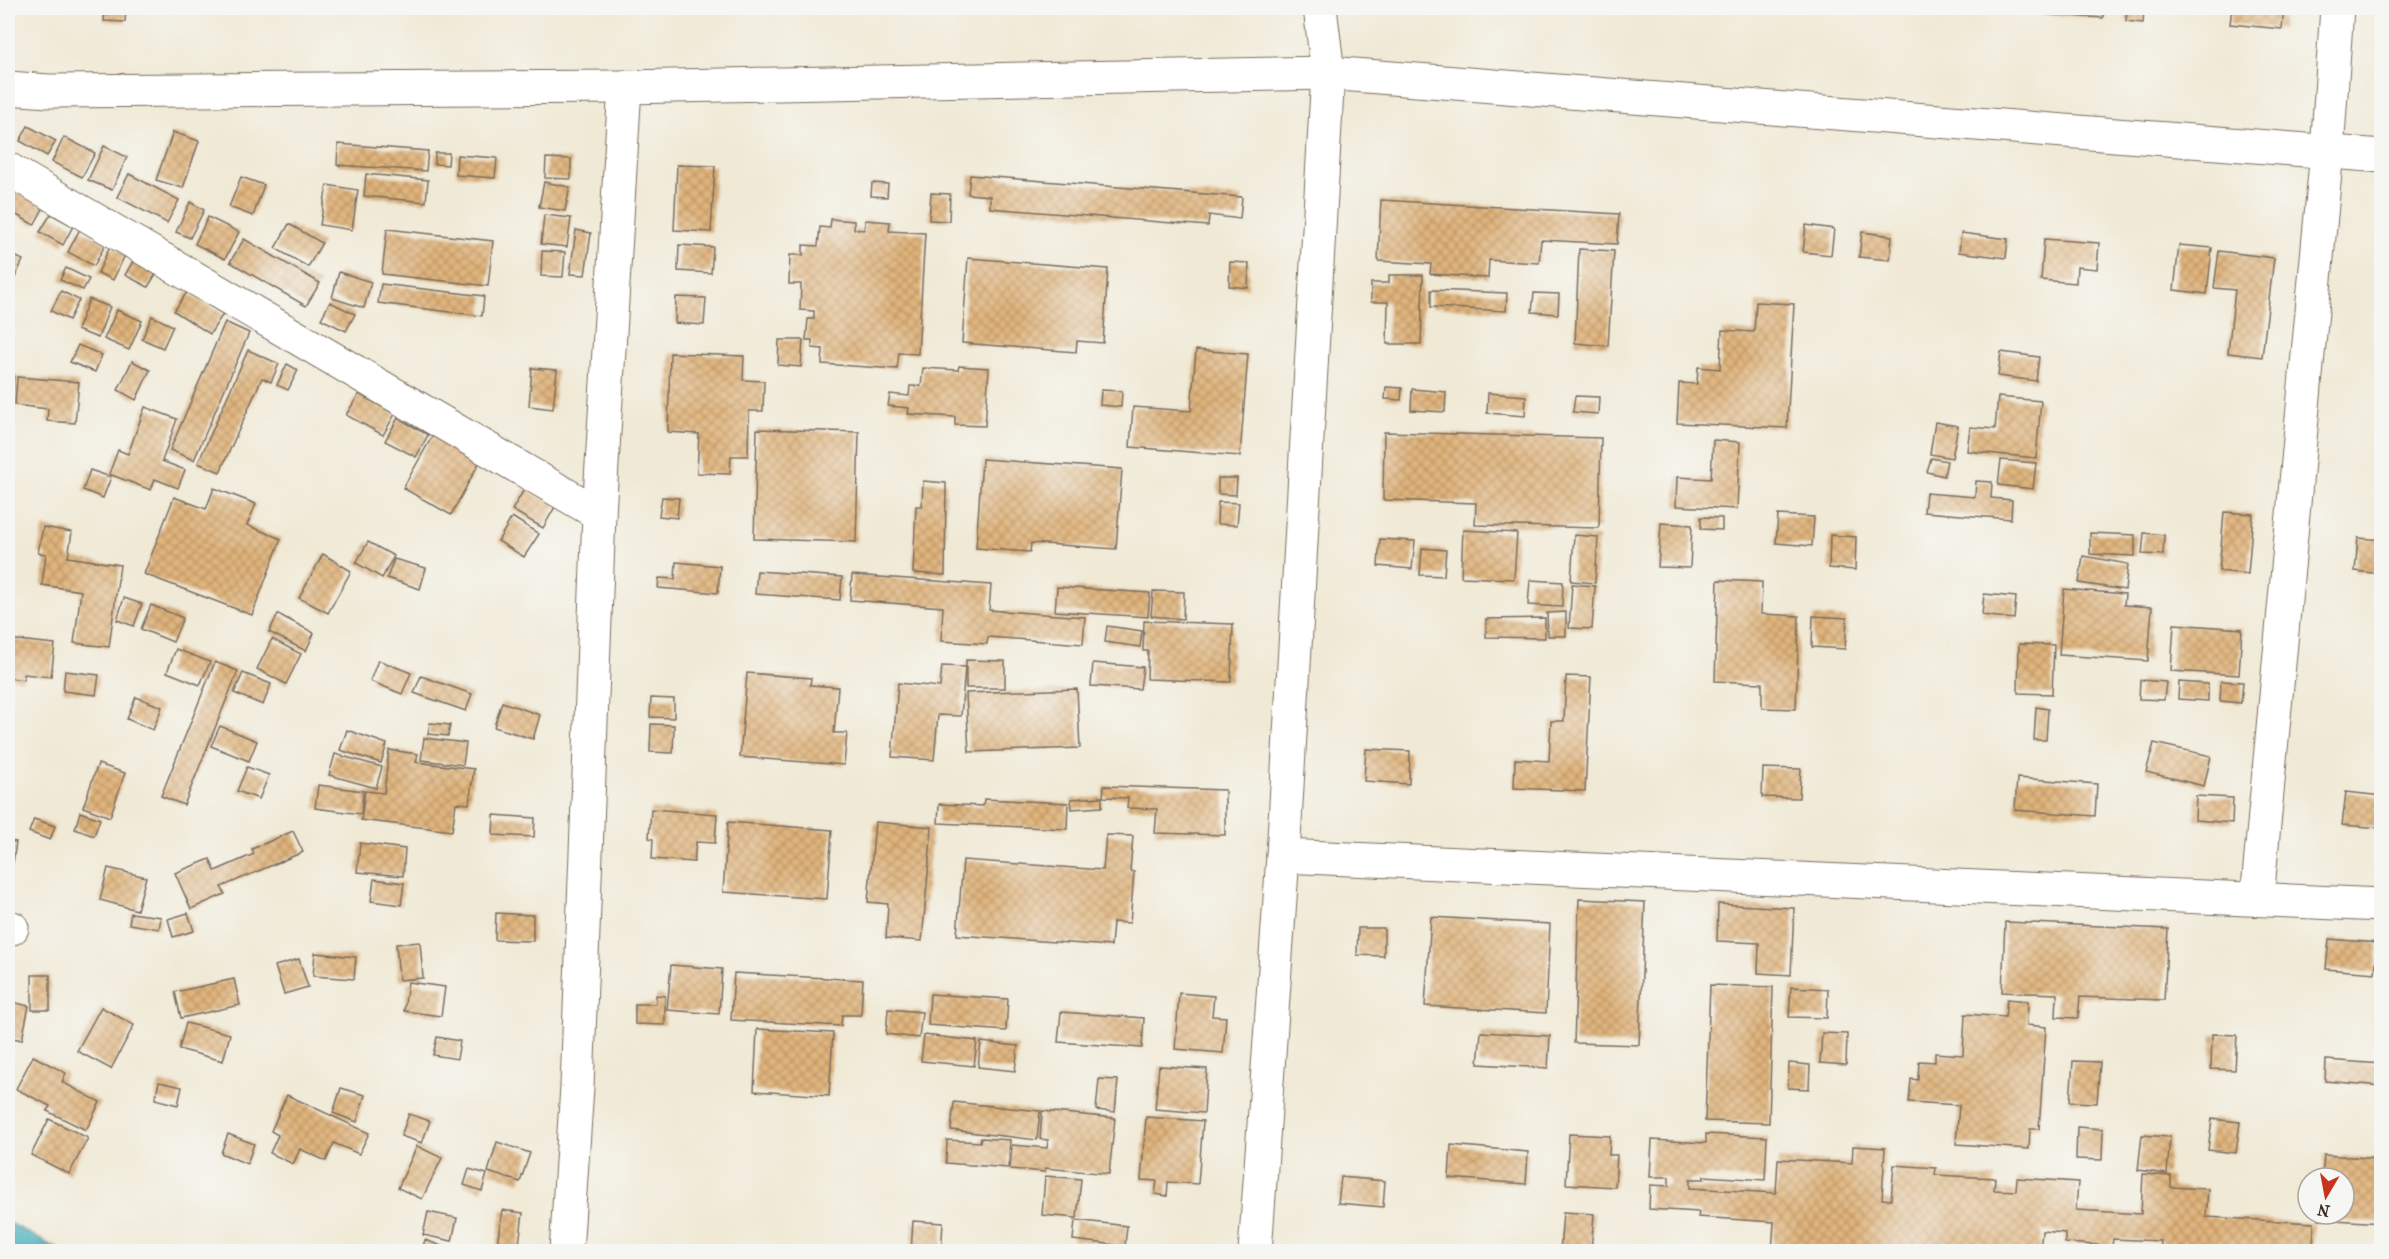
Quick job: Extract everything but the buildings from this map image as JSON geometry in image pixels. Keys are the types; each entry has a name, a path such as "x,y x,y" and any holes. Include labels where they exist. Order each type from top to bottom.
{"street":[{"path":"1256,1251 1283,856 1328,73 1320,8"},
{"path":"2257,899 2327,151 2337,8"},
{"path":"8,88 60,91 625,87 1328,73 2382,156"},
{"path":"566,1251 577,1087 599,514 625,87"},
{"path":"8,169 599,514"},
{"path":"1283,856 2382,905"}],"water":[{"path":"8,1222 61,1251 8,1251"}]}
